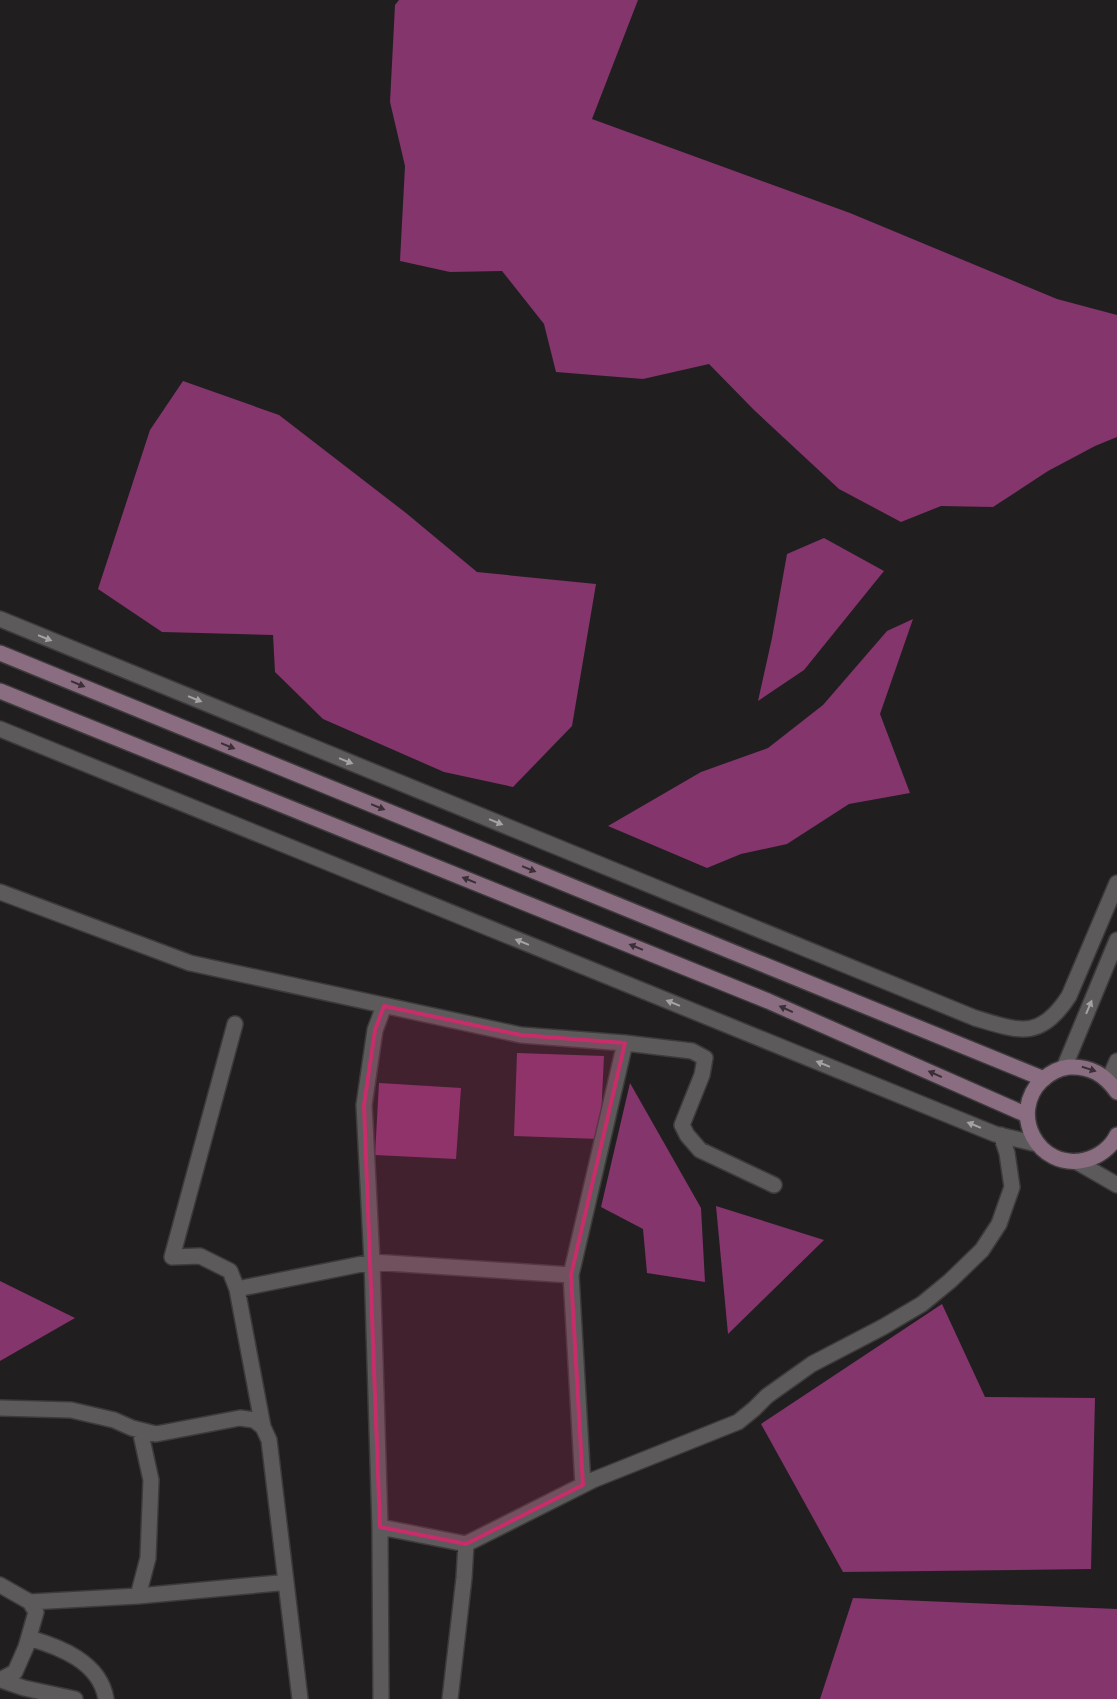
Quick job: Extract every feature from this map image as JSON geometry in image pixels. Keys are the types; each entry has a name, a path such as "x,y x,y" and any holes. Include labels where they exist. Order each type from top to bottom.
{"street":[{"path":"0,619 975,1018 1002,1026 1016,1029 1042,1026 1059,1012 1069,996 1117,883"},
{"path":"0,653 1044,1079"},
{"path":"0,691 768,1001 1027,1115"},
{"path":"0,729 1001,1135 1037,1144"},
{"path":"0,892 190,963 521,1035 625,1043 692,1051 705,1058 702,1075 682,1125 687,1135 700,1150 774,1185"},
{"path":"1064,1068 1117,940"},
{"path":"381,1699 380,1527 372,1262 364,1105 375,1030 384,1006"},
{"path":"235,1024 172,1257 200,1256 230,1270 237,1290 263,1427 268,1440 300,1699"},
{"path":"583,1486 571,1275 625,1043"},
{"path":"1113,1086 1117,1061"},
{"path":"1113,1086 1096,1071 1080,1066 1064,1068 1049,1074 1037,1086 1030,1100 1027,1115 1030,1130 1037,1144 1048,1154 1062,1160 1078,1162 1092,1158 1114,1144"},
{"path":"380,1527 466,1544 583,1486 738,1422 767,1396 812,1364 884,1328 922,1304 950,1281 982,1250 999,1224 1012,1187 1007,1153 1001,1135"},
{"path":"1078,1162 1117,1185"},
{"path":"237,1290 372,1262 571,1275"},
{"path":"0,1408 71,1410 114,1420 156,1434 240,1418 254,1420 263,1427"},
{"path":"138,1596 148,1558 151,1480 140,1430"},
{"path":"450,1699 464,1578 466,1544"},
{"path":"30,1602 138,1596 279,1583"},
{"path":"0,1585 30,1602 36,1612 29,1638 15,1672 0,1680"},
{"path":"29,1638 55,1646 77,1657 95,1674 105,1692 106,1699"},
{"path":"0,1680 24,1688 75,1699"}],"highlighted area":[{"path":"384,1006 521,1035 625,1043 571,1275 583,1485 466,1544 380,1527 364,1105 375,1030"}],"shaded area":[{"path":"399,0 638,0 592,119 850,213 1057,299 1117,315 1117,437 1095,446 1048,471 993,507 941,506 901,522 839,489 754,410 709,364 643,379 556,372 544,324 502,271 450,272 400,261 405,166 390,102 395,5"},
{"path":"183,381 279,415 406,513 477,572 596,584 572,726 513,787 444,772 323,719 275,672 273,635 162,632 98,589 150,430"},
{"path":"824,538 884,571 804,670 758,701 772,638 787,554"},
{"path":"913,619 880,714 910,793 849,804 787,844 741,854 707,868 608,826 701,772 768,748 823,705 887,631"},
{"path":"517,1053 604,1056 600,1139 514,1136"},
{"path":"379,1083 461,1088 456,1159 375,1155"},
{"path":"630,1083 701,1208 705,1282 647,1273 643,1229 601,1207"},
{"path":"716,1206 824,1240 728,1334"},
{"path":"0,1281 75,1318 0,1361"},
{"path":"942,1304 985,1397 1095,1398 1091,1569 843,1572 761,1424"},
{"path":"853,1598 1117,1609 1117,1699 820,1699"}]}
